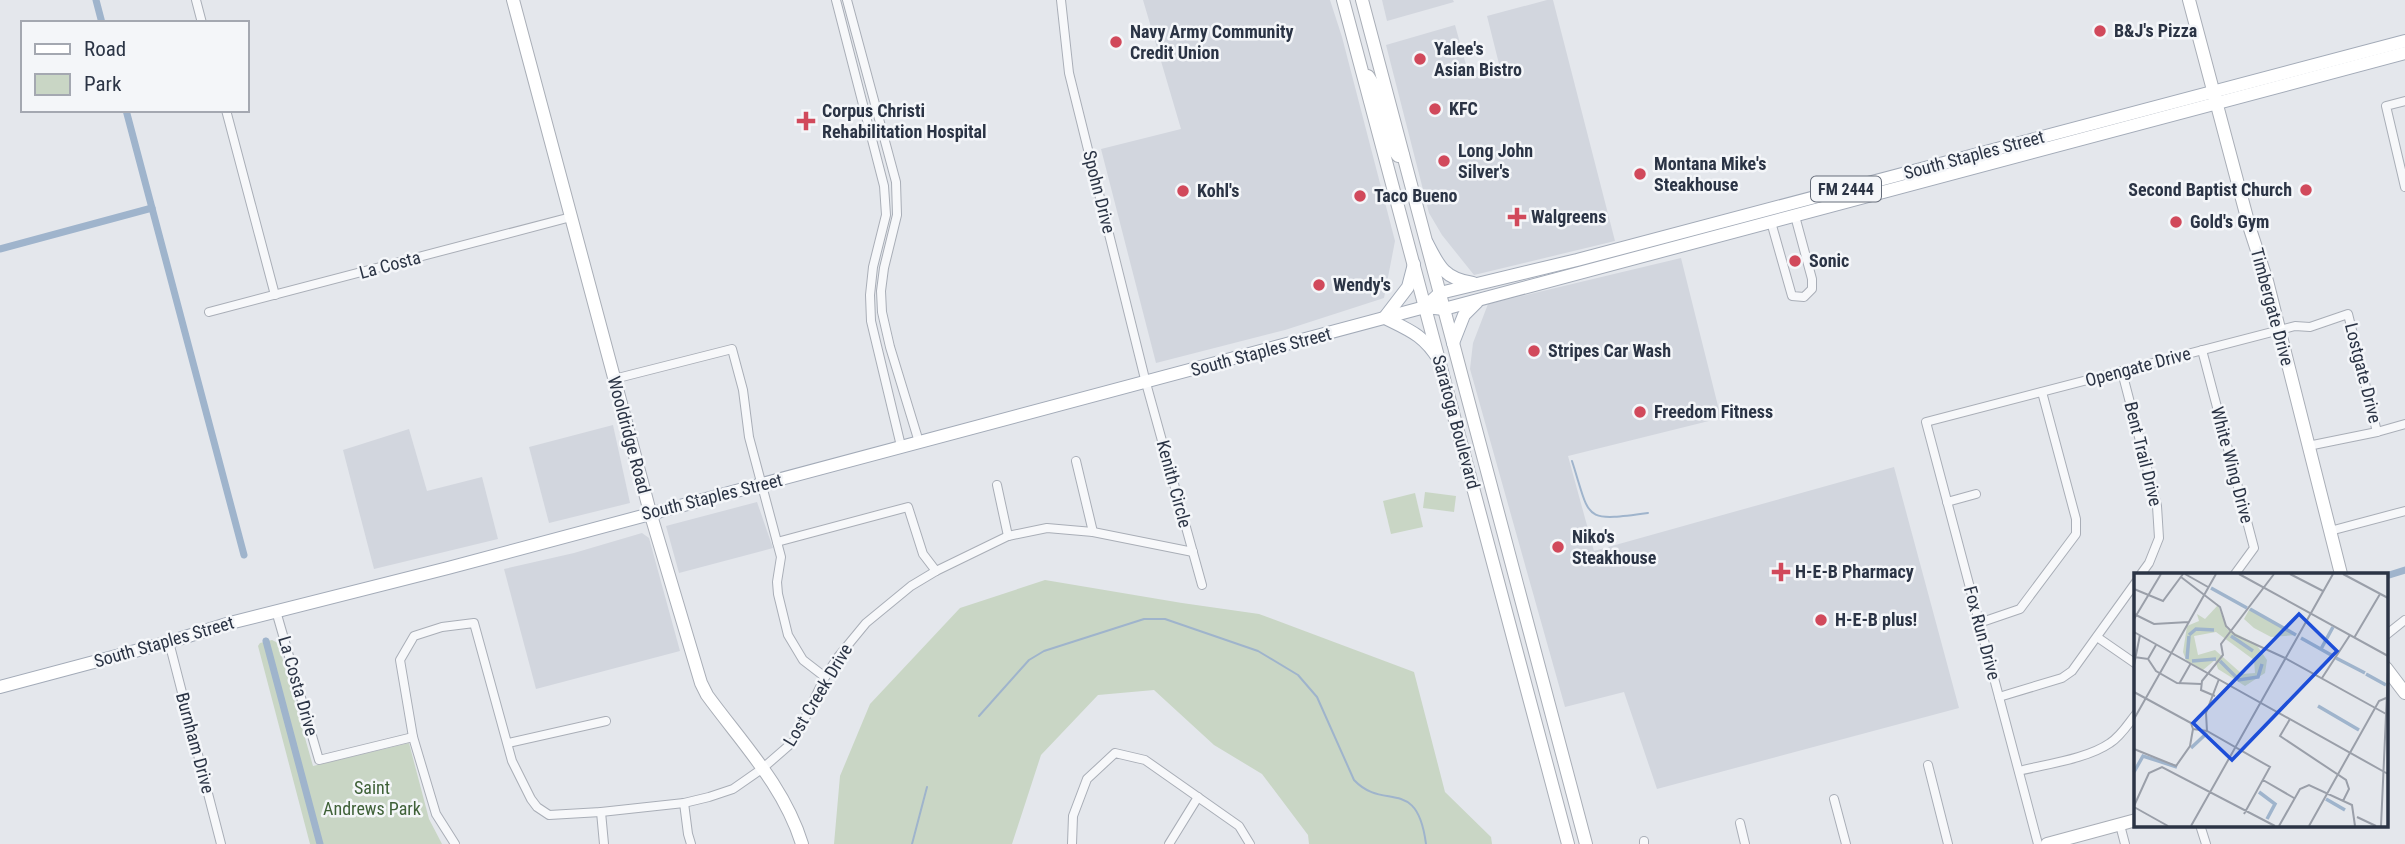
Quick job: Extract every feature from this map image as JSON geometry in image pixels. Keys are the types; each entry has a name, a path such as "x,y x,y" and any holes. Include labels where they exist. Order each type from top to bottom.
{"main road":[{"name":"Wooldridge Road","path":"513,0 650,512 701,683 785,803 802,844"},
{"name":"Saratoga Boulevard","path":"1343,0 1568,843"},
{"name":"Saratoga Boulevard","path":"1362,0 1586,844"},
{"name":"Timbergate Drive","path":"2189,0 2267,281 2340,573"},
{"name":"South Staples Street","path":"0,687 169,642 218,626 448,568 1425,307 1444,309 1879,194 2405,43"},
{"path":"2382,60 2405,43"},
{"name":"South Staples Street","path":"1425,307 1440,293 1899,175 2405,53"},
{"path":"1360,64 1377,90 1392,148 1398,156 1403,155"},
{"path":"1879,194 1878,187 1899,175"},
{"path":"1848,201 1866,190 1867,184"},
{"path":"1690,244 1690,239 1700,234 1705,227"},
{"path":"1427,243 1441,269 1452,278 1477,284"},
{"path":"1414,264 1409,286 1385,318 1417,333 1430,345 1439,360"},
{"path":"1453,343 1464,314 1482,299"},
{"path":"1461,443 1476,467 1488,509 1493,514 1498,512"},
{"path":"1481,518 1494,527 1502,555 1514,573"},
{"path":"1515,643 1528,664 1536,692 1541,697 1547,696"},
{"path":"2388,671 2405,692"},
{"path":"1531,706 1537,705 1543,710 1551,739 1565,764"},
{"path":"2047,844 2134,821"}],"street":[{"path":"196,0 201,21"},
{"path":"836,0 884,186 886,215 872,280 871,321 901,446"},
{"path":"847,0 896,182 897,215 882,282 882,312 890,348 919,442"},
{"name":"Spohn Drive","path":"1061,0 1069,73 1146,383"},
{"path":"850,55 861,52"},
{"path":"2405,101 2386,106 2405,187"},
{"path":"227,112 275,295"},
{"path":"878,159 889,156"},
{"path":"1771,222 1792,296 1804,297 1812,289 1812,279 1795,216"},
{"name":"La Costa","path":"209,312 571,218"},
{"path":"872,280 882,282"},
{"name":"Opengate Drive","path":"1926,422 2278,330 2295,326 2309,327 2348,314"},
{"name":"Lostgate Drive","path":"2348,314 2377,432"},
{"path":"879,350 890,348"},
{"path":"614,379 732,349 743,390 749,438 781,557 778,594 789,635 803,660 825,677"},
{"name":"White Wing Drive","path":"2202,350 2254,548 2236,573"},
{"name":"Bent Trail Drive","path":"2122,372 2157,506 2159,538 2142,573"},
{"name":"Kenith Circle","path":"1146,383 1202,585"},
{"path":"1979,623 2020,609 2076,534 2076,520 2042,392"},
{"name":"Fox Run Drive","path":"1926,422 2038,844"},
{"path":"2308,446 2405,424"},
{"path":"1076,461 1093,532"},
{"path":"997,485 1008,537"},
{"path":"1947,502 1976,494"},
{"path":"777,542 908,507 923,554 936,571"},
{"path":"2330,531 2405,511"},
{"name":"Lost Creek Drive","path":"413,737 400,660 407,646 414,636 430,630 474,623 512,761 537,807 550,815 684,803 733,789 794,741 825,677 866,622 911,586 936,571 1008,537 1047,528 1093,532 1193,552"},
{"path":"1999,697 2062,678 2072,671 2134,585"},
{"name":"La Costa Drive","path":"276,611 319,760 413,737"},
{"path":"2388,633 2405,620"},
{"path":"2097,637 2134,663"},
{"name":"Burnham Drive","path":"169,642 221,844"},
{"path":"2019,771 2097,750 2112,742 2134,717"},
{"path":"508,743 606,721"},
{"path":"413,737 436,814 455,844"},
{"path":"1072,844 1073,816 1087,779 1115,753 1145,760 1239,826 1250,844"},
{"path":"1928,765 1948,844"},
{"path":"1168,844 1198,797"},
{"path":"1834,799 1846,844"},
{"path":"684,803 691,844"},
{"path":"601,812 604,844"},
{"path":"1740,823 1745,844"},
{"path":"2120,825 2125,844"},
{"path":"2200,826 2206,844"}],"shaded area":[{"path":"1143,0 1330,0 1395,241 1384,298 1285,330 1156,363 1101,149 1181,129"},
{"path":"1382,0 1453,0 1454,2 1387,21"},
{"path":"1553,0 1615,241 1474,275 1442,235 1429,213 1386,45 1455,25 1468,72 1499,64 1487,16"},
{"path":"1681,258 1721,418 1568,456 1594,551 1894,467 1959,708 1657,789 1624,692 1565,707 1470,369 1473,343 1488,304"},
{"path":"613,425 630,503 549,523 529,447"},
{"path":"409,429 427,491 482,477 498,539 374,569 343,450"},
{"path":"757,502 773,548 679,573 666,526"},
{"path":"642,533 649,538 680,651 536,689 504,569 574,553"}],"green space":[{"path":"1425,492 1456,496 1454,512 1423,508"},
{"path":"1415,493 1423,527 1391,534 1383,501"},
{"path":"1045,580 1259,614 1414,672 1445,792 1491,837 1492,844 1309,844 1308,835 1262,774 1214,745 1154,690 1098,695 1041,755 1012,844 834,844 840,776 870,704 960,608"},
{"name":"Saint Andrews Park","path":"272,640 278,643 313,766 409,743 429,819 442,844 310,844 258,646"}],"waterway":[{"path":"96,0 101,21"},
{"path":"127,112 244,555"},
{"path":"0,249 152,208"},
{"path":"1572,461 1587,506 1592,513 1611,517 1648,513"},
{"path":"2388,575 2405,570"},
{"path":"979,716 1029,660 1044,651 1144,619 1165,619 1258,651 1298,675 1317,697 1354,780 1365,789 1398,798 1415,809 1422,823 1426,844"},
{"path":"266,641 320,844"},
{"path":"912,844 927,787"}],"place":[{"name":"B&J's Pizza","path":"2100,31"},
{"name":"Navy Army Community Credit Union","path":"1116,42"},
{"name":"Yalee's Asian Bistro","path":"1420,59"},
{"name":"KFC","path":"1435,109"},
{"name":"Corpus Christi Rehabilitation Hospital","path":"806,121"},
{"name":"Long John Silver's","path":"1444,161"},
{"name":"Montana Mike's Steakhouse","path":"1640,174"},
{"name":"Second Baptist Church","path":"2306,190"},
{"name":"Kohl's","path":"1183,191"},
{"name":"Taco Bueno","path":"1360,196"},
{"name":"Walgreens","path":"1517,217"},
{"name":"Gold's Gym","path":"2176,222"},
{"name":"Sonic","path":"1795,261"},
{"name":"Wendy's","path":"1319,285"},
{"name":"Stripes Car Wash","path":"1534,351"},
{"name":"Freedom Fitness","path":"1640,412"},
{"name":"Niko's Steakhouse","path":"1558,547"},
{"name":"H-E-B Pharmacy","path":"1781,572"},
{"name":"H-E-B plus!","path":"1821,620"}]}
